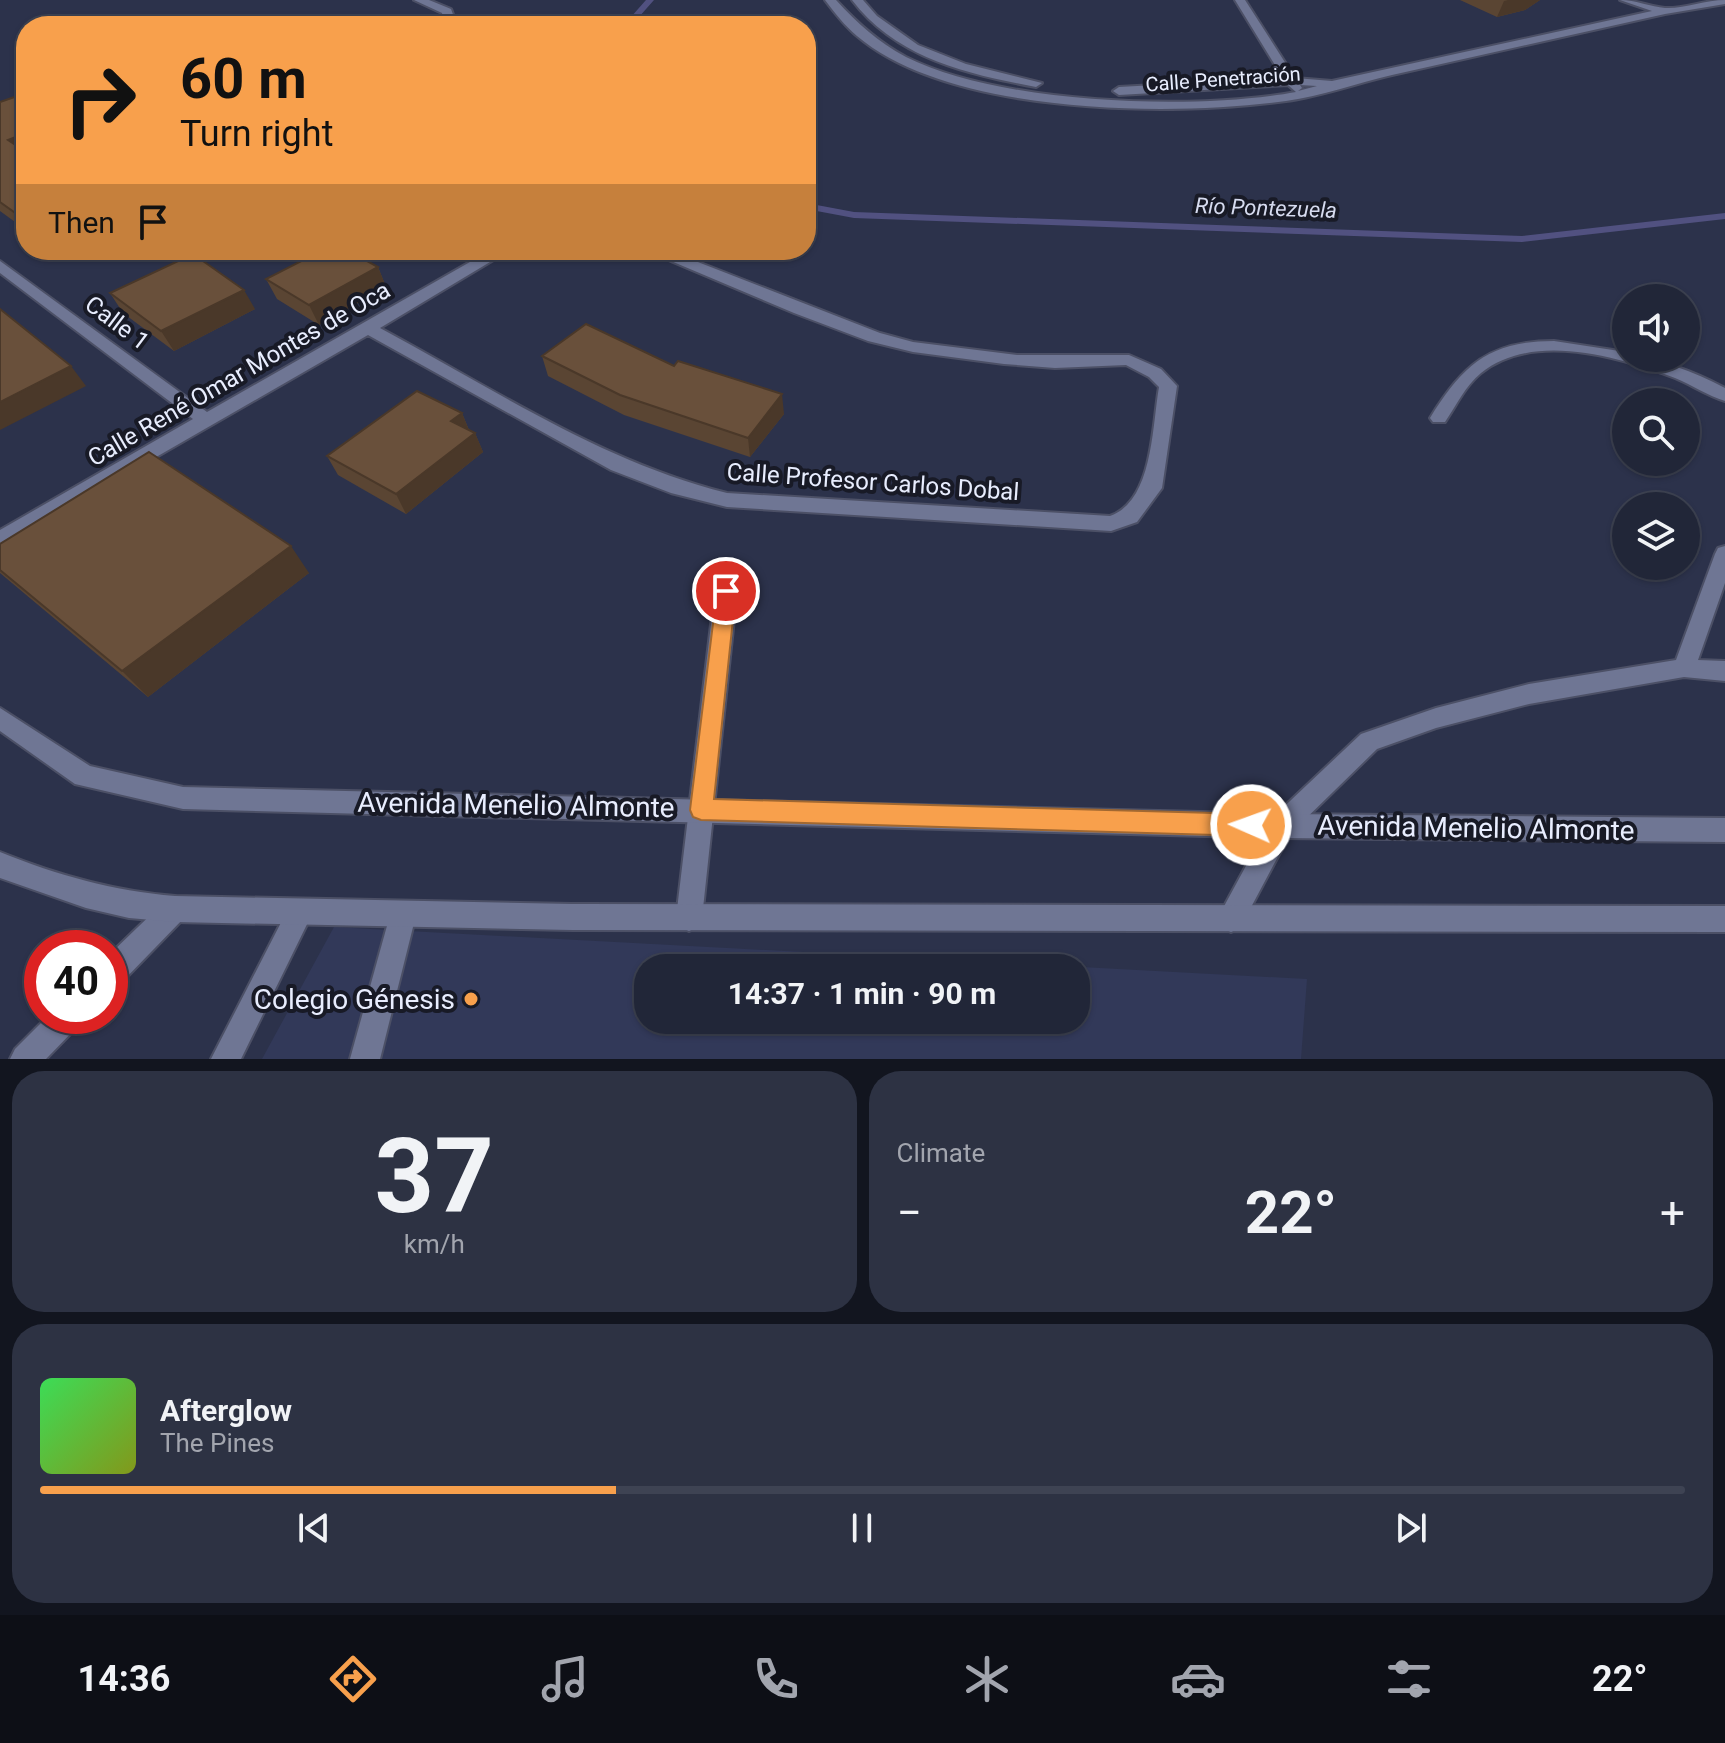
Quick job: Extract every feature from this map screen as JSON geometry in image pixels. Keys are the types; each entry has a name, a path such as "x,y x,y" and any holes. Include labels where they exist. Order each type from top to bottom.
{"street":[{"path":"419,0 447,11 448,16"},
{"name":"Calle Penetración","path":"830,0 844,22 906,62 1006,92 1078,103 1149,106 1304,97 1335,84"},
{"name":"Calle Penetración","path":"857,0 868,17 925,53 1016,80 1081,90 1143,92 1290,81 1335,84"},
{"path":"1240,0 1290,81 1304,97"},
{"path":"1625,0 1665,11"},
{"path":"1335,84 1665,11 1725,1"},
{"name":"Calle René Omar Montes de Oca","path":"0,539 485,260"},
{"name":"Calle Profesor Carlos Dobal","path":"368,328 618,465 671,486 743,501 1111,524 1130,517 1152,488 1168,386 1156,373 1140,363 1096,356 1056,362 949,353 897,345 679,260"},
{"name":"Calle 1","path":"0,266 205,419"},
{"path":"1439,418 1474,370 1528,346 1570,348 1619,356 1700,383 1725,395"},
{"path":"1684,668 1725,554"},
{"path":"689,918 726,591"},
{"path":"1231,919 1281,826 1369,741 1436,718 1529,694 1684,668 1725,671"},
{"name":"Avenida Menelio Almonte","path":"0,718 84,776 183,798 1281,826 1725,830"},
{"path":"0,865 50,886 128,907 175,909 689,918 1725,919"},
{"path":"128,956 175,909"},
{"path":"226,1059 300,912"},
{"path":"365,1059 403,915"},
{"path":"25,1059 50,1034"}],"shaded area":[{"name":"Colegio Génesis","path":"334,927 839,954 634,954 634,1034 1090,1034 1090,967 1307,979 1301,1059 262,1059"}],"building":[{"path":"16,96 16,137 8,140 16,145 16,213 0,202 0,102"},
{"path":"180,260 202,260 244,290 161,331 110,293"},
{"path":"303,260 365,260 378,267 309,305 266,279"},
{"path":"0,309 71,366 0,402"},
{"path":"586,324 674,366 678,361 782,394 748,438 620,395 542,356"},
{"path":"417,391 462,413 451,421 475,433 396,494 327,456"},
{"path":"149,452 291,546 122,671 0,570 0,544"}],"waterway":[{"name":"Río Pontezuela","path":"636,16 650,0"},
{"name":"Río Pontezuela","path":"816,208 854,215 1522,239 1725,216"}],"place":[{"name":"Colegio Génesis","path":"471,999"}],"route":[{"path":"726,591 701,810 1251,825"}]}
